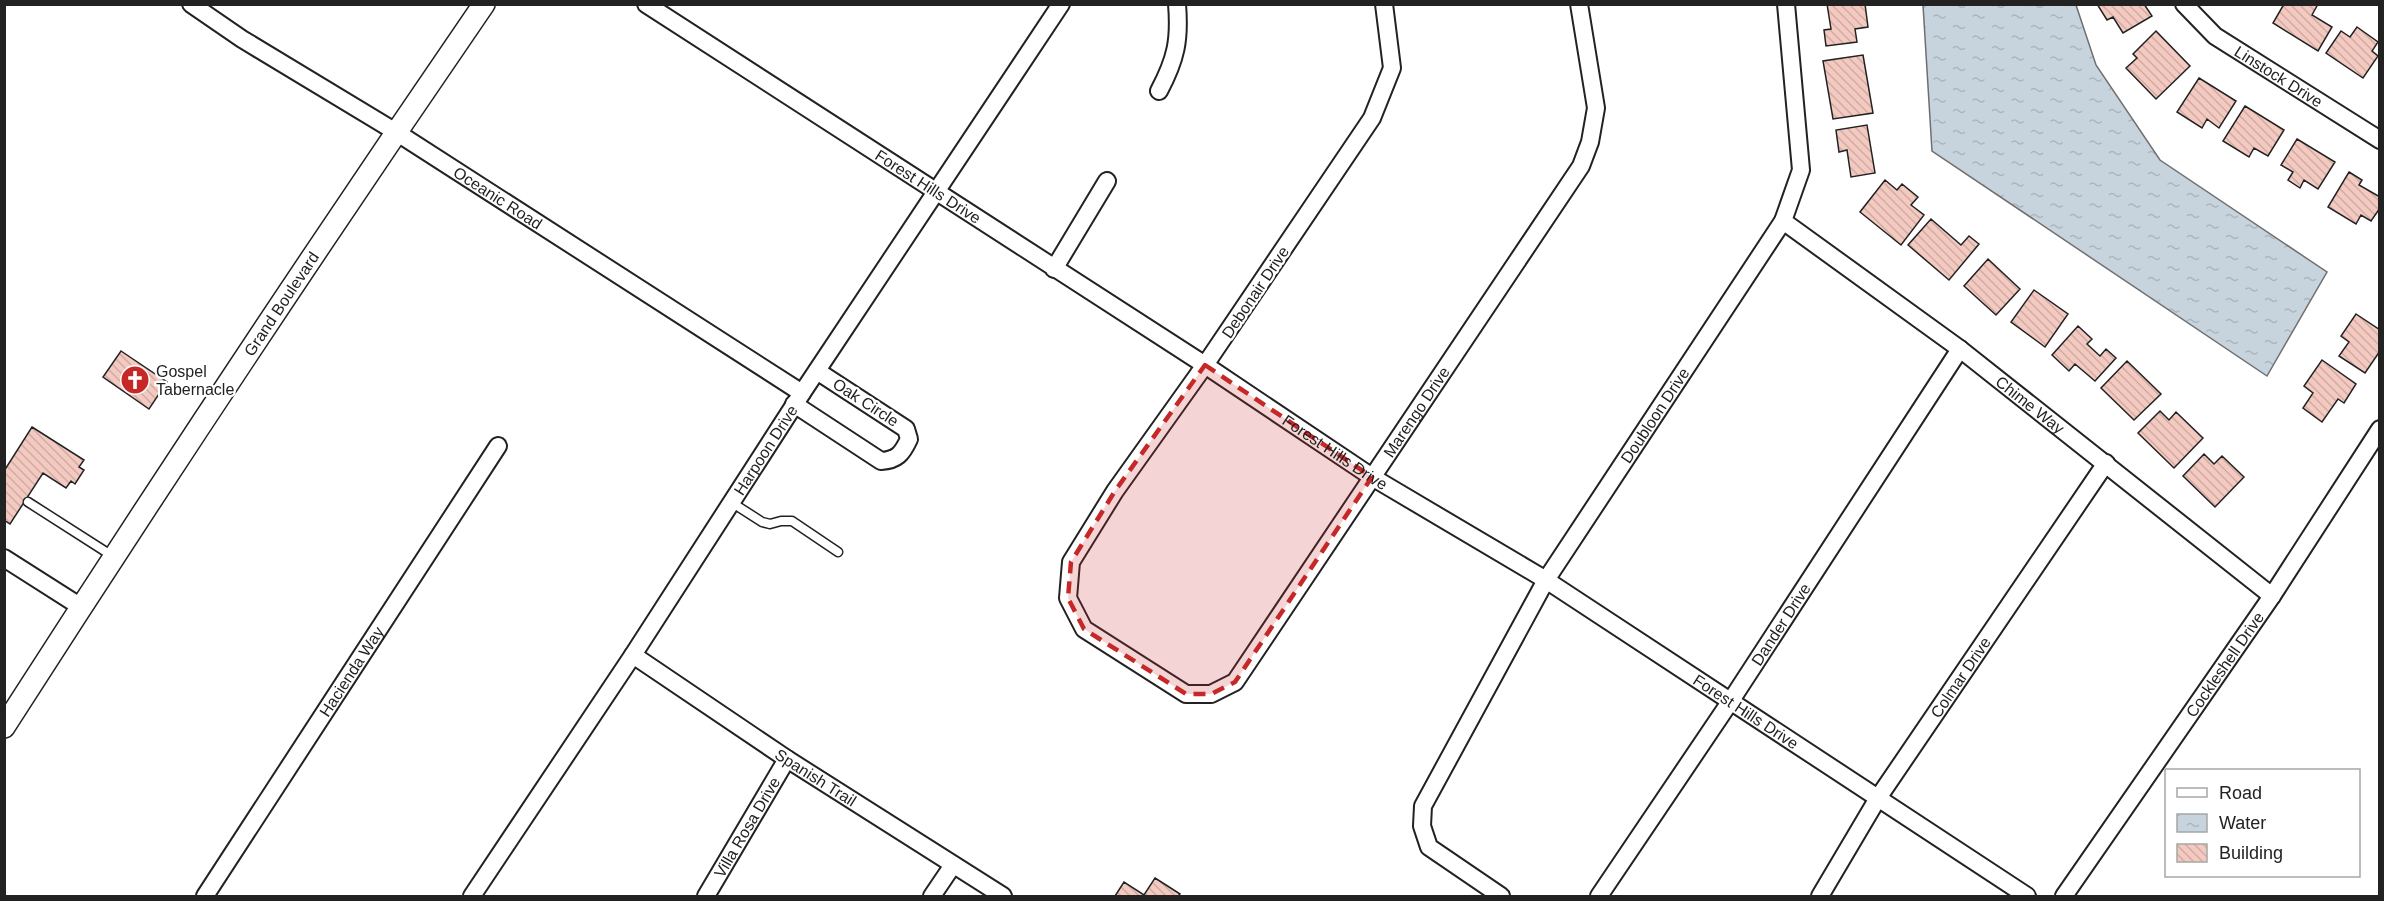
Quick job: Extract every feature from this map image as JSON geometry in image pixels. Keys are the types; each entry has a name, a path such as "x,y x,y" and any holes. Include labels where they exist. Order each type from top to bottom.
{"street":[{"name":"Oceanic Road","path":"191,4 242,39 396,132 798,399"},
{"name":"Grand Boulevard","path":"4,727 396,132 484,4"},
{"name":"Forest Hills Drive","path":"646,4 1205,365 1372,477 1546,580 2027,897"},
{"name":"Harpoon Drive","path":"472,897 633,655 798,399 1061,4"},
{"path":"1160,91 1171,69 1179,33 1177,4"},
{"name":"Debonair Drive","path":"1071,562 1115,491 1205,365 1372,118 1392,68 1384,4"},
{"name":"Marengo Drive","path":"1071,562 1068,598 1084,629 1186,694 1211,694 1235,682 1581,166 1590,142 1596,108 1579,4"},
{"name":"Doubloon Drive","path":"1501,897 1429,847 1422,825 1423,806 1546,580 1783,221 1802,170 1786,4"},
{"name":"Linstock Drive","path":"2184,4 2215,36 2379,140"},
{"path":"1054,269 1107,181"},
{"name":"Chime Way","path":"1783,221 1960,349 2272,596"},
{"name":"Dander Drive","path":"1599,897 1730,702 1960,349"},
{"name":"Oak Circle","path":"798,399 881,461 894,460 902,453 909,440 906,429 817,371"},
{"name":"Cockleshell Drive","path":"2064,897 2272,596 2379,429"},
{"name":"Hacienda Way","path":"205,897 498,446"},
{"name":"Colmar Drive","path":"1820,897 1878,798 2106,463"},
{"path":"4,558 81,608"},
{"name":"Spanish Trail","path":"633,655 788,759 1003,897"},
{"name":"Villa Rosa Drive","path":"706,897 788,759"},
{"path":"932,897 953,865"}],"lane":[{"path":"28,502 114,557"},
{"path":"731,502 762,522 770,524 792,521 838,552"}],"highlighted area":[{"path":"1205,365 1372,477 1235,682 1211,694 1186,694 1084,629 1068,598 1071,562 1115,491"}],"water":[{"path":"1923,5 2076,5 2096,65 2160,160 2327,272 2267,376 1932,151"}],"building":[{"path":"1827,4 1865,4 1868,27 1855,29 1857,42 1826,46 1824,30 1831,29"},
{"path":"2097,4 2144,4 2152,16 2123,33 2113,17 2107,20"},
{"path":"2284,4 2318,4 2312,15 2332,27 2318,51 2273,23"},
{"path":"2357,27 2378,42 2372,51 2378,56 2363,78 2326,53 2341,31 2350,37"},
{"path":"2156,31 2190,66 2156,99 2126,68 2137,58 2133,54"},
{"path":"1863,55 1873,113 1833,119 1823,61"},
{"path":"2199,78 2236,101 2219,128 2207,119 2202,128 2177,112"},
{"path":"2245,106 2284,130 2268,156 2254,148 2249,157 2223,141"},
{"path":"1867,125 1875,173 1851,177 1847,150 1839,152 1836,130"},
{"path":"2297,139 2335,162 2318,189 2304,180 2300,188 2288,180 2293,172 2281,165"},
{"path":"2349,172 2362,180 2359,185 2380,197 2380,208 2371,221 2361,215 2356,224 2328,207"},
{"path":"1885,180 1897,190 1902,184 1918,197 1911,205 1924,215 1901,245 1860,212"},
{"path":"1931,219 1961,245 1969,236 1979,244 1949,280 1908,245"},
{"path":"1988,259 2020,289 1996,315 1964,286"},
{"path":"2034,290 2068,314 2045,347 2011,322"},
{"path":"2356,314 2380,330 2380,351 2365,373 2339,356 2349,342 2341,336"},
{"path":"2078,326 2092,339 2087,344 2100,356 2106,349 2116,358 2095,381 2075,364 2069,371 2052,355"},
{"name":"Gospel Tabernacle","path":"121,351 167,382 149,409 103,377"},
{"path":"2322,360 2356,384 2344,403 2338,399 2322,422 2303,408 2313,393 2304,386"},
{"path":"2127,361 2161,394 2134,420 2101,388"},
{"path":"2160,411 2169,420 2176,412 2203,438 2174,468 2138,433"},
{"path":"32,427 84,460 79,467 84,470 75,484 71,481 66,488 43,473 10,524 4,520 4,471"},
{"path":"2204,454 2214,464 2222,456 2244,477 2215,507 2183,476"},
{"path":"1155,878 1180,894 1178,896 1115,896 1124,882 1144,895"}],"place":[{"name":"Gospel Tabernacle","path":"135,380"}]}
